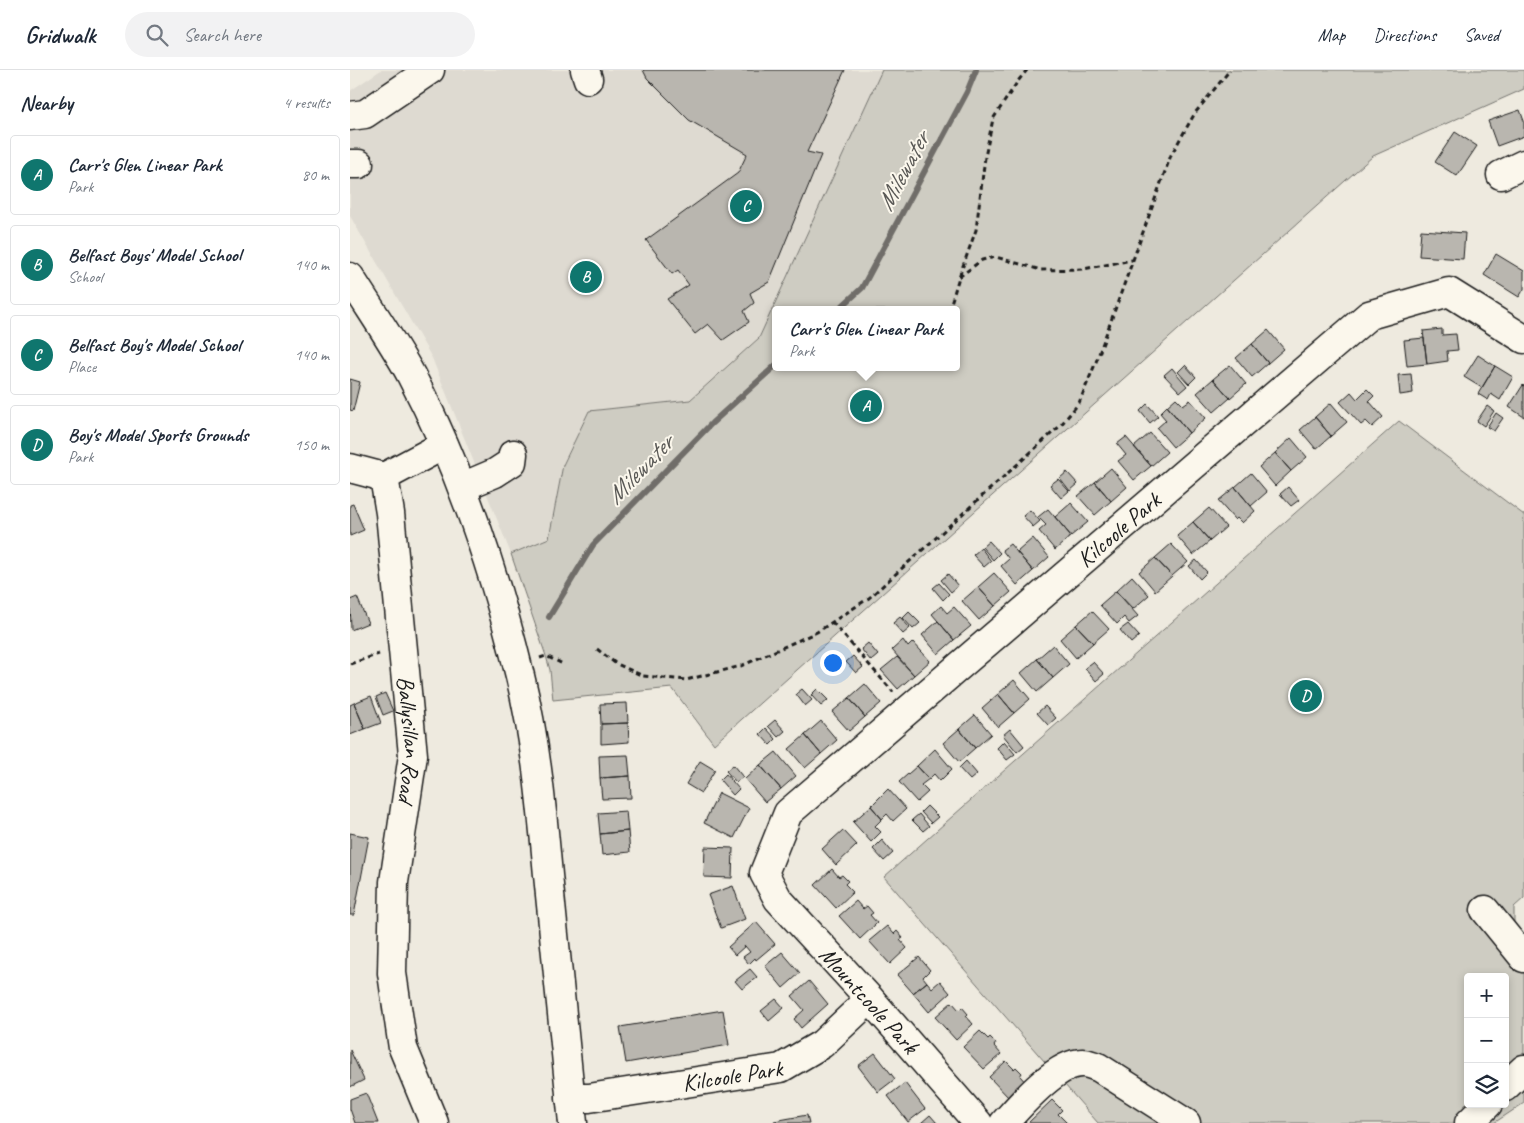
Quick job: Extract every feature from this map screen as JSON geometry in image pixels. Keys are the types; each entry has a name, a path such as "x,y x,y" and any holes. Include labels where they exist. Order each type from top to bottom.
{"main road":[{"path":"350,116 365,114 430,70"},
{"path":"350,277 410,374 462,487 491,569 520,677 531,730 541,797 571,1110"},
{"name":"Kilcoole Park","path":"764,873 788,813 1369,315 1449,292 1524,339"},
{"path":"350,468 384,477 444,445"},
{"path":"462,487 505,468 512,462 513,454"},
{"name":"Ballysillan Road","path":"384,477 390,513 404,646 413,755 394,882 392,973 403,1048 434,1123"},
{"name":"Mountcoole Park","path":"764,873 778,899 870,999 978,1123"},
{"path":"1486,910 1524,958"},
{"name":"Kilcoole Park","path":"571,1110 589,1098 781,1068 822,1044 870,999"},
{"path":"1004,1123 1027,1098 1055,1073 1082,1063 1098,1067 1186,1123"},
{"path":"1509,1083 1524,1068"},
{"path":"1469,1123 1484,1108"}],"path":[{"path":"950,306 976,230 985,157 993,119 1027,70"},
{"path":"597,649 614,663 643,676 686,680 741,666 817,632 869,598 1060,426 1079,403 1096,362 1170,154 1195,113 1230,70"},
{"path":"959,277 982,260 996,257 1041,270 1083,270 1132,260"},
{"path":"832,622 908,710"},
{"path":"350,664 404,646"}],"shaded area":[{"path":"381,70 882,70 774,306 772,306 759,338 690,400 589,411 563,465 549,538 511,554 432,358 350,216 350,91"},
{"path":"882,70 1524,70 1524,89 1373,156 714,744 672,688 553,700 550,670 546,656 511,554 549,538 563,465 589,411 690,400 759,338 772,310 772,371 960,371 960,306 774,306"},
{"path":"1399,421 1524,515 1524,898 1514,907 1514,924 1524,936 1524,1103 1494,1123 1098,1123 884,877"}],"building":[{"path":"643,70 845,70 807,152 821,155 769,282 750,293 754,303 744,311 749,322 723,340 708,324 695,334 667,299 689,285 678,270 672,274 646,240 738,173 747,154 689,120 647,78"},
{"path":"1520,110 1524,121 1524,136 1497,146 1488,121"},
{"path":"1455,132 1477,146 1457,176 1435,162"},
{"path":"1421,230 1465,233 1463,259 1419,256"},
{"path":"1496,254 1524,271 1524,289 1519,297 1484,275"},
{"path":"1442,329 1442,335 1456,334 1458,350 1447,351 1448,361 1427,364 1423,331"},
{"path":"1268,330 1284,349 1268,363 1252,344"},
{"path":"1424,338 1427,364 1407,366 1404,340"},
{"path":"1252,344 1268,363 1252,377 1236,358"},
{"path":"1478,355 1495,366 1482,388 1464,377"},
{"path":"1185,365 1196,377 1189,384 1178,372"},
{"path":"1230,365 1246,384 1230,398 1213,379"},
{"path":"1495,366 1513,377 1500,400 1491,394 1488,400 1478,394"},
{"path":"1172,368 1187,386 1180,392 1164,375"},
{"path":"1411,374 1413,393 1400,395 1398,375"},
{"path":"350,379 360,382 353,411 350,410"},
{"path":"1213,379 1230,398 1214,412 1197,393"},
{"path":"1524,386 1524,417 1509,407"},
{"path":"1367,389 1374,396 1369,401 1383,417 1372,427 1366,421 1361,425 1340,402 1351,392 1357,399"},
{"path":"1176,398 1183,405 1190,400 1206,418 1189,433 1167,406"},
{"path":"1331,403 1347,422 1331,436 1315,417"},
{"path":"1147,404 1158,416 1150,423 1140,411"},
{"path":"1167,406 1189,433 1173,447 1157,428 1166,420 1160,413"},
{"path":"1487,406 1494,411 1484,426 1477,421"},
{"path":"1496,413 1503,418 1494,431 1487,427"},
{"path":"1315,417 1331,436 1316,449 1300,430"},
{"path":"1150,433 1167,452 1151,466 1134,447"},
{"path":"1126,437 1151,466 1134,480 1118,461 1126,455 1117,444"},
{"path":"1291,438 1307,457 1291,471 1275,453"},
{"path":"1275,453 1291,471 1275,486 1259,467"},
{"path":"1111,468 1127,487 1111,501 1095,482"},
{"path":"1067,472 1078,484 1070,491 1060,478"},
{"path":"1251,473 1267,492 1251,506 1235,487"},
{"path":"1058,479 1069,491 1061,498 1050,485"},
{"path":"1095,482 1111,501 1095,515 1078,496"},
{"path":"1235,487 1255,511 1242,523 1237,518 1235,520 1218,501"},
{"path":"1288,487 1299,500 1291,506 1280,494"},
{"path":"1071,503 1088,522 1071,536 1055,517"},
{"path":"353,504 364,530 350,536 350,505"},
{"path":"1209,508 1226,527 1210,541 1193,522"},
{"path":"1048,509 1071,536 1055,550 1039,531 1046,525 1038,517"},
{"path":"1030,510 1040,521 1033,527 1023,516"},
{"path":"1193,522 1210,541 1193,555 1177,536"},
{"path":"1033,538 1049,557 1033,571 1017,552"},
{"path":"989,541 1000,553 993,560 982,547"},
{"path":"1010,544 1033,571 1017,585 1001,566 1009,559 1002,550"},
{"path":"1171,544 1188,562 1172,576 1155,558"},
{"path":"981,548 991,561 984,567 973,555"},
{"path":"1155,558 1172,576 1155,591 1139,572"},
{"path":"1196,560 1207,572 1200,579 1189,566"},
{"path":"994,573 1011,592 995,606 978,587"},
{"path":"948,574 958,586 951,592 941,580"},
{"path":"1132,576 1149,595 1133,609 1116,591"},
{"path":"939,583 949,594 943,600 933,588"},
{"path":"978,587 995,606 979,620 962,601"},
{"path":"1116,591 1138,616 1129,623 1124,617 1117,624 1100,605"},
{"path":"357,597 368,623 351,630 350,600"},
{"path":"941,606 947,613 954,607 971,626 954,640 932,614"},
{"path":"1092,611 1109,629 1093,643 1076,625"},
{"path":"909,612 920,623 913,629 903,618"},
{"path":"900,617 910,628 903,634 893,623"},
{"path":"938,621 954,640 938,654 922,635"},
{"path":"1128,624 1139,636 1131,643 1120,630"},
{"path":"1076,625 1093,643 1076,658 1060,639"},
{"path":"903,640 908,647 913,642 930,661 914,675 892,650"},
{"path":"868,643 878,655 871,661 861,649"},
{"path":"1053,645 1069,664 1053,678 1037,659"},
{"path":"853,656 863,667 856,673 846,662"},
{"path":"897,657 914,675 898,689 881,670"},
{"path":"1037,659 1053,678 1037,692 1021,673"},
{"path":"1093,662 1104,674 1096,681 1085,668"},
{"path":"1014,680 1030,699 1014,713 998,694"},
{"path":"865,684 881,703 865,717 849,698"},
{"path":"802,689 812,700 805,706 796,694"},
{"path":"817,689 828,700 821,706 811,695"},
{"path":"385,693 393,711 383,715 376,697"},
{"path":"998,694 1014,713 998,727 982,708"},
{"path":"371,696 381,723 365,729 354,703"},
{"path":"849,698 865,717 849,731 832,712"},
{"path":"354,703 365,729 350,735 350,705"},
{"path":"627,703 628,723 601,724 600,704"},
{"path":"1045,706 1056,718 1048,725 1037,713"},
{"path":"975,715 991,734 975,748 959,729"},
{"path":"775,720 785,731 778,737 768,726"},
{"path":"821,721 837,740 821,754 805,735"},
{"path":"628,723 629,742 601,744 601,724"},
{"path":"766,728 776,739 770,745 760,734"},
{"path":"959,729 975,748 959,762 943,743"},
{"path":"1010,729 1024,746 1017,752 1003,735"},
{"path":"805,735 821,754 805,768 789,749"},
{"path":"1004,741 1015,754 1007,760 997,748"},
{"path":"935,749 952,769 940,781 934,774 929,779 917,766"},
{"path":"776,752 796,776 781,789 760,765"},
{"path":"628,755 630,776 600,778 599,756"},
{"path":"700,761 715,770 701,793 686,784"},
{"path":"966,761 977,774 970,780 959,768"},
{"path":"733,765 743,777 736,782 726,771"},
{"path":"760,765 781,789 765,802 745,779"},
{"path":"917,766 929,779 921,785 928,792 917,802 899,782"},
{"path":"726,774 739,789 733,795 720,780"},
{"path":"630,776 631,798 602,799 600,778"},
{"path":"888,789 906,809 893,821 887,814 882,819 871,806"},
{"path":"719,793 749,808 734,838 704,823"},
{"path":"871,806 882,819 875,826 881,832 871,842 853,822"},
{"path":"927,806 938,817 931,823 921,812"},
{"path":"626,811 628,831 600,834 598,813"},
{"path":"919,814 929,826 923,831 912,820"},
{"path":"843,830 857,845 836,865 822,849"},
{"path":"628,831 630,852 602,855 600,834"},
{"path":"350,833 369,837 354,915 350,915"},
{"path":"882,840 893,853 884,861 873,849"},
{"path":"705,847 733,848 732,878 704,877"},
{"path":"832,869 839,877 842,875 848,881 845,884 853,892 836,908 815,885"},
{"path":"733,886 745,919 721,928 708,895"},
{"path":"856,901 863,909 867,906 873,913 870,915 877,923 860,939 839,916"},
{"path":"756,922 775,944 749,964 743,957 750,952 745,946 735,955 728,947"},
{"path":"887,926 894,934 897,931 903,938 900,940 907,948 890,964 869,941"},
{"path":"782,952 800,973 783,988 765,966"},
{"path":"919,957 930,970 923,977 927,982 913,993 897,975"},
{"path":"750,969 757,977 742,989 735,981"},
{"path":"809,981 828,1004 801,1028 794,1019 804,1010 792,996"},
{"path":"940,981 950,993 929,1012 913,993 927,982 932,988"},
{"path":"776,999 784,1008 769,1021 761,1011"},
{"path":"952,1002 959,1010 962,1007 968,1014 966,1016 973,1024 956,1040 935,1017"},
{"path":"723,1010 729,1045 626,1063 620,1027"},
{"path":"980,1031 988,1039 990,1037 996,1043 994,1046 1001,1054 984,1069 963,1047"},
{"path":"350,1050 364,1080 350,1087"},
{"path":"875,1053 895,1079 878,1092 858,1066"},
{"path":"1006,1061 1014,1069 1016,1067 1022,1073 1020,1076 1027,1084 1010,1099 989,1077"},
{"path":"905,1083 925,1109 908,1122 888,1096"},
{"path":"366,1093 378,1123 355,1123 350,1109 350,1099"},
{"path":"1052,1100 1062,1110 1058,1114 1067,1123 1028,1123"},
{"path":"807,1115 809,1123 775,1123 774,1121"},
{"path":"930,1115 937,1123 921,1123"}],"waterway":[{"name":"Milewater","path":"842,306 862,288 967,92 976,70"},
{"name":"Milewater","path":"549,617 593,545 712,423 772,369"}],"place":[{"name":"Belfast Boy's Model School","path":"746,206"},
{"name":"Belfast Boys' Model School","path":"586,277"},
{"name":"Carr's Glen Linear Park","path":"866,406"},
{"name":"Boy's Model Sports Grounds","path":"1306,696"}]}
